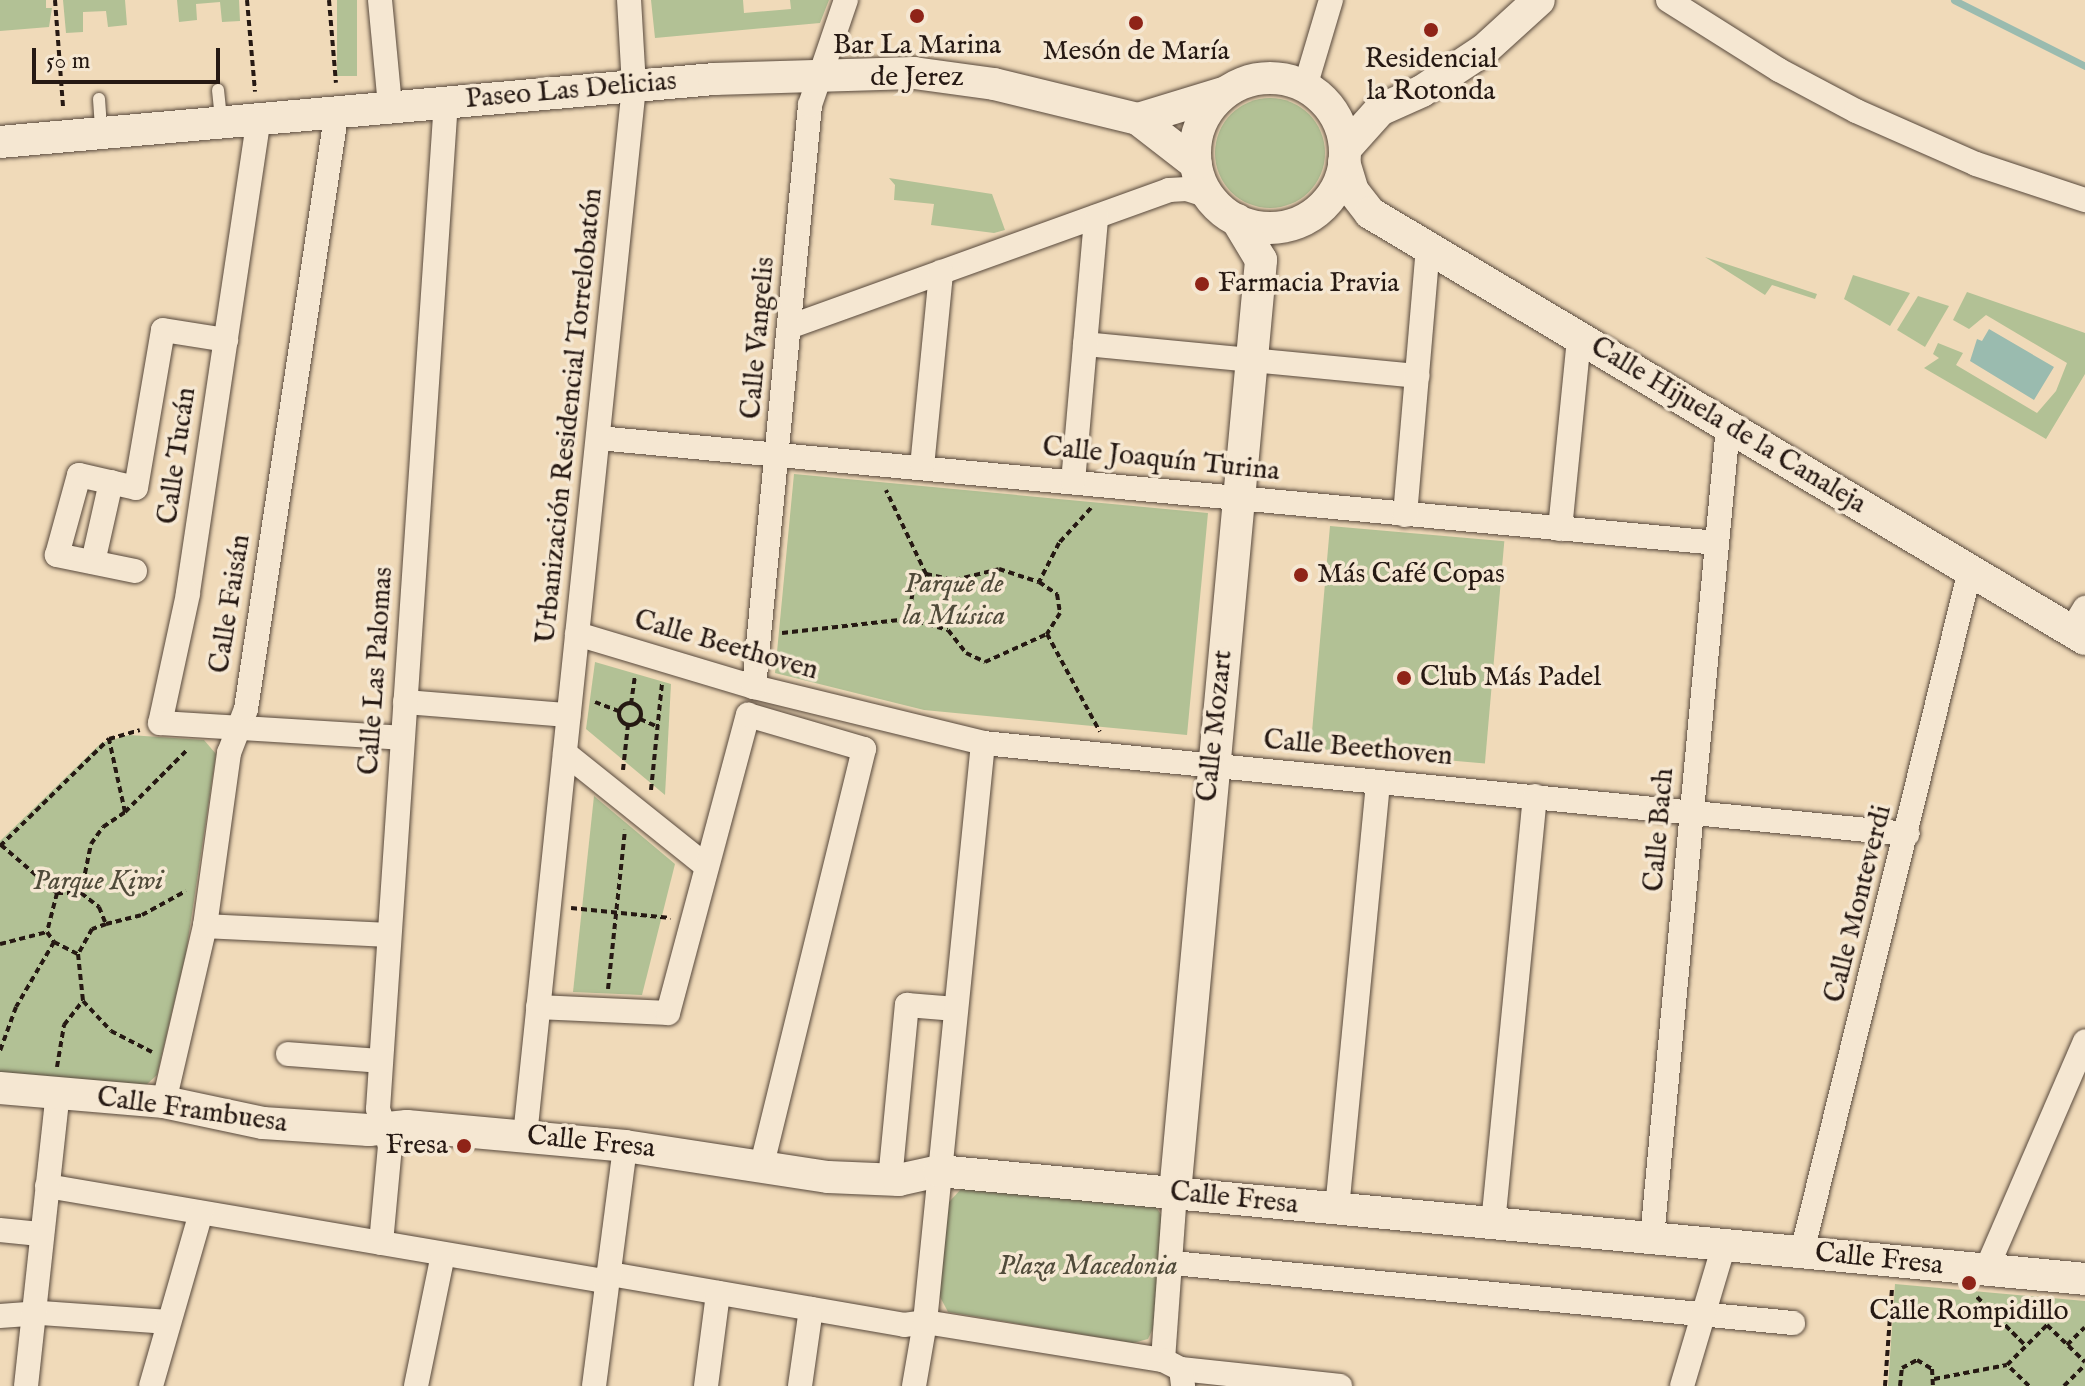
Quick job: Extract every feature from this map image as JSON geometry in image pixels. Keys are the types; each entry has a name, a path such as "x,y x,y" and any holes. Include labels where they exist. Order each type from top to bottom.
{"street":[{"path":"380,0 390,105"},
{"name":"Urbanización Residencial Torrelobatón","path":"525,1136 634,86 629,0"},
{"name":"Calle Vangelis","path":"754,687 810,105 846,0"},
{"path":"1312,91 1331,0"},
{"path":"789,327 1169,190 1187,189 1208,196 1237,220 1261,260 1334,193 1344,156 1380,110 1422,91 1484,50 1539,0"},
{"path":"1668,0 1779,70 1869,117 1976,164 2085,200"},
{"name":"Paseo Las Delicias","path":"0,142 101,132 220,105 336,96 390,105 819,74 951,75 1138,119 1196,164"},
{"path":"1138,119 1266,78 1380,110"},
{"path":"1312,91 1339,122 1344,156"},
{"path":"1208,196 1196,164 1198,130 1223,93"},
{"name":"Calle Faisán","path":"164,1102 205,926 229,753 239,728 336,96"},
{"name":"Calle Las Palomas","path":"381,1243 390,1146 378,1109 446,101"},
{"name":"Calle Tucán","path":"160,723 188,594 257,104"},
{"name":"Calle Hijuela de la Canaleja","path":"1344,156 1353,191 1370,213 1970,570 2080,626"},
{"path":"1237,220 1267,228 1305,218 1370,213"},
{"path":"1073,482 1096,217"},
{"path":"1405,515 1428,248"},
{"name":"Calle Mozart","path":"1175,1193 1261,260"},
{"path":"922,467 941,272"},
{"path":"135,571 57,555 79,475 136,488 163,330 226,340"},
{"path":"1560,529 1579,337"},
{"path":"1085,344 1417,376"},
{"name":"Calle Bach","path":"1652,1238 1728,427"},
{"name":"Calle Joaquín Turina","path":"598,438 1717,543"},
{"path":"93,562 111,482"},
{"name":"Calle Monteverdi","path":"1802,1252 1908,834 1970,570"},
{"name":"Calle Beethoven","path":"577,634 754,687 983,743 1908,834"},
{"path":"405,702 568,715"},
{"path":"538,1007 668,1013 748,715 864,749 762,1164"},
{"path":"160,723 402,738"},
{"path":"914,1386 925,1322 983,743"},
{"path":"565,753 706,866"},
{"path":"1337,1209 1378,782"},
{"path":"1493,1224 1535,796"},
{"path":"205,926 388,935"},
{"path":"890,1180 907,1005 956,1009"},
{"path":"1986,1270 2085,1041"},
{"path":"288,1054 381,1061"},
{"name":"Calle Frambuesa","path":"0,1088 164,1102 263,1123 384,1129"},
{"path":"26,1386 56,1093"},
{"name":"Calle Fresa","path":"384,1129 407,1126 625,1146 762,1164 828,1177 890,1180 939,1171 2085,1279"},
{"path":"594,1386 625,1146"},
{"path":"47,1186 443,1255 718,1293 904,1325 925,1322 1176,1372 1340,1386"},
{"path":"1175,1193 1176,1372"},
{"path":"151,1386 201,1213"},
{"path":"0,1230 40,1234"},
{"path":"1682,1386 1724,1245"},
{"path":"416,1386 443,1255"},
{"path":"1173,1263 1793,1323"},
{"path":"706,1386 718,1293"},
{"path":"800,1386 811,1309"},
{"path":"0,1316 169,1322"}],"lane":[{"path":"99,99 101,132"}],"path":[{"path":"55,0 63,107"},
{"path":"247,0 257,104"},
{"path":"329,0 336,96"},
{"path":"873,463 926,574"},
{"path":"1039,582 1059,543 1112,485"},
{"path":"759,635 908,619 948,630 966,653 985,662 1047,634 1060,613 1057,594 1039,582 999,569 955,580 926,574"},
{"path":"908,619 914,585 926,574"},
{"path":"1047,634 1113,756"},
{"path":"648,820 665,661"},
{"path":"605,1010 616,913 628,725 619,715 627,704 640,709 640,719"},
{"path":"628,725 640,719 658,726"},
{"path":"106,924 99,907 81,893 57,893 0,846 109,739 160,723"},
{"path":"81,893 96,835 125,812 192,746 194,726"},
{"path":"109,739 125,812"},
{"path":"174,1058 111,1031 83,1001 78,954 92,929 142,915 189,889 210,891"},
{"path":"57,893 47,932 54,942 78,954"},
{"path":"549,906 692,921"},
{"path":"0,944 47,932"},
{"path":"0,1051 16,1007 54,942"},
{"path":"56,1093 64,1025 83,1001"},
{"path":"1885,1386 1893,1262"},
{"path":"1946,1267 2026,1346"},
{"path":"1934,1379 2007,1365 2047,1325 2085,1363 2066,1385"},
{"path":"2067,1345 2085,1327"},
{"path":"1887,1369 1901,1369 1911,1361 1923,1362 1934,1379 1933,1386"},
{"path":"2007,1365 2029,1386"},
{"path":"1900,1386 1901,1369"}],"green space":[{"path":"0,0 46,0 46,8 52,8 49,27 0,31"},
{"path":"63,0 125,0 127,25 108,27 106,11 83,12 83,32 66,33"},
{"path":"177,0 239,0 240,21 222,22 220,2 196,4 197,20 179,22"},
{"path":"337,0 357,0 357,76 337,76"},
{"path":"651,0 743,0 744,13 791,9 790,0 829,0 820,23 655,38"},
{"path":"1270,98 1291,102 1309,114 1321,132 1325,153 1321,174 1309,192 1291,204 1270,208 1249,204 1231,192 1219,174 1215,153 1219,132 1231,114 1249,102"},
{"path":"889,178 992,194 1005,230 994,233 931,225 934,204 894,200 895,185"},
{"path":"1705,257 1817,294 1815,299 1772,285 1765,295"},
{"path":"1853,275 1910,293 1890,326 1844,299"},
{"path":"1967,292 2085,333 2085,374 2046,439 1924,368 1939,358 1933,354 1938,343 1963,353 1956,365 2037,413 2056,391 2067,363 1986,315 1969,329 1953,320"},
{"path":"1918,296 1949,306 1925,347 1897,330"},
{"name":"Parque de la Música","path":"794,474 1208,513 1187,735 924,710 775,673"},
{"name":"Club Más Padel","path":"1330,526 1504,541 1485,763 1311,748"},
{"path":"595,662 671,684 665,795 586,729"},
{"name":"Parque Kiwi","path":"129,735 204,740 216,754 186,953 157,1075 146,1085 0,1073 0,841 101,743"},
{"path":"594,796 675,864 642,995 573,992"},
{"name":"Plaza Macedonia","path":"962,1188 1156,1207 1162,1216 1154,1326 1148,1339 1133,1343 948,1312 939,1295 949,1202"},
{"path":"1895,1284 2085,1301 2085,1386 1888,1386"}],"water":[{"path":"1989,329 2054,367 2034,400 1970,361 1977,339 1982,341"}],"waterway":[{"path":"1954,0 2085,66"}],"place":[{"name":"Bar La Marina de Jerez","path":"917,16"},
{"name":"Mesón de María","path":"1136,23"},
{"name":"Residencial la Rotonda","path":"1431,30"},
{"name":"Farmacia Pravia","path":"1202,284"},
{"name":"Más Café Copas","path":"1301,575"},
{"name":"Club Más Padel","path":"1404,678"},
{"name":"Fresa","path":"464,1146"},
{"name":"Calle Rompidillo","path":"1969,1283"}]}
